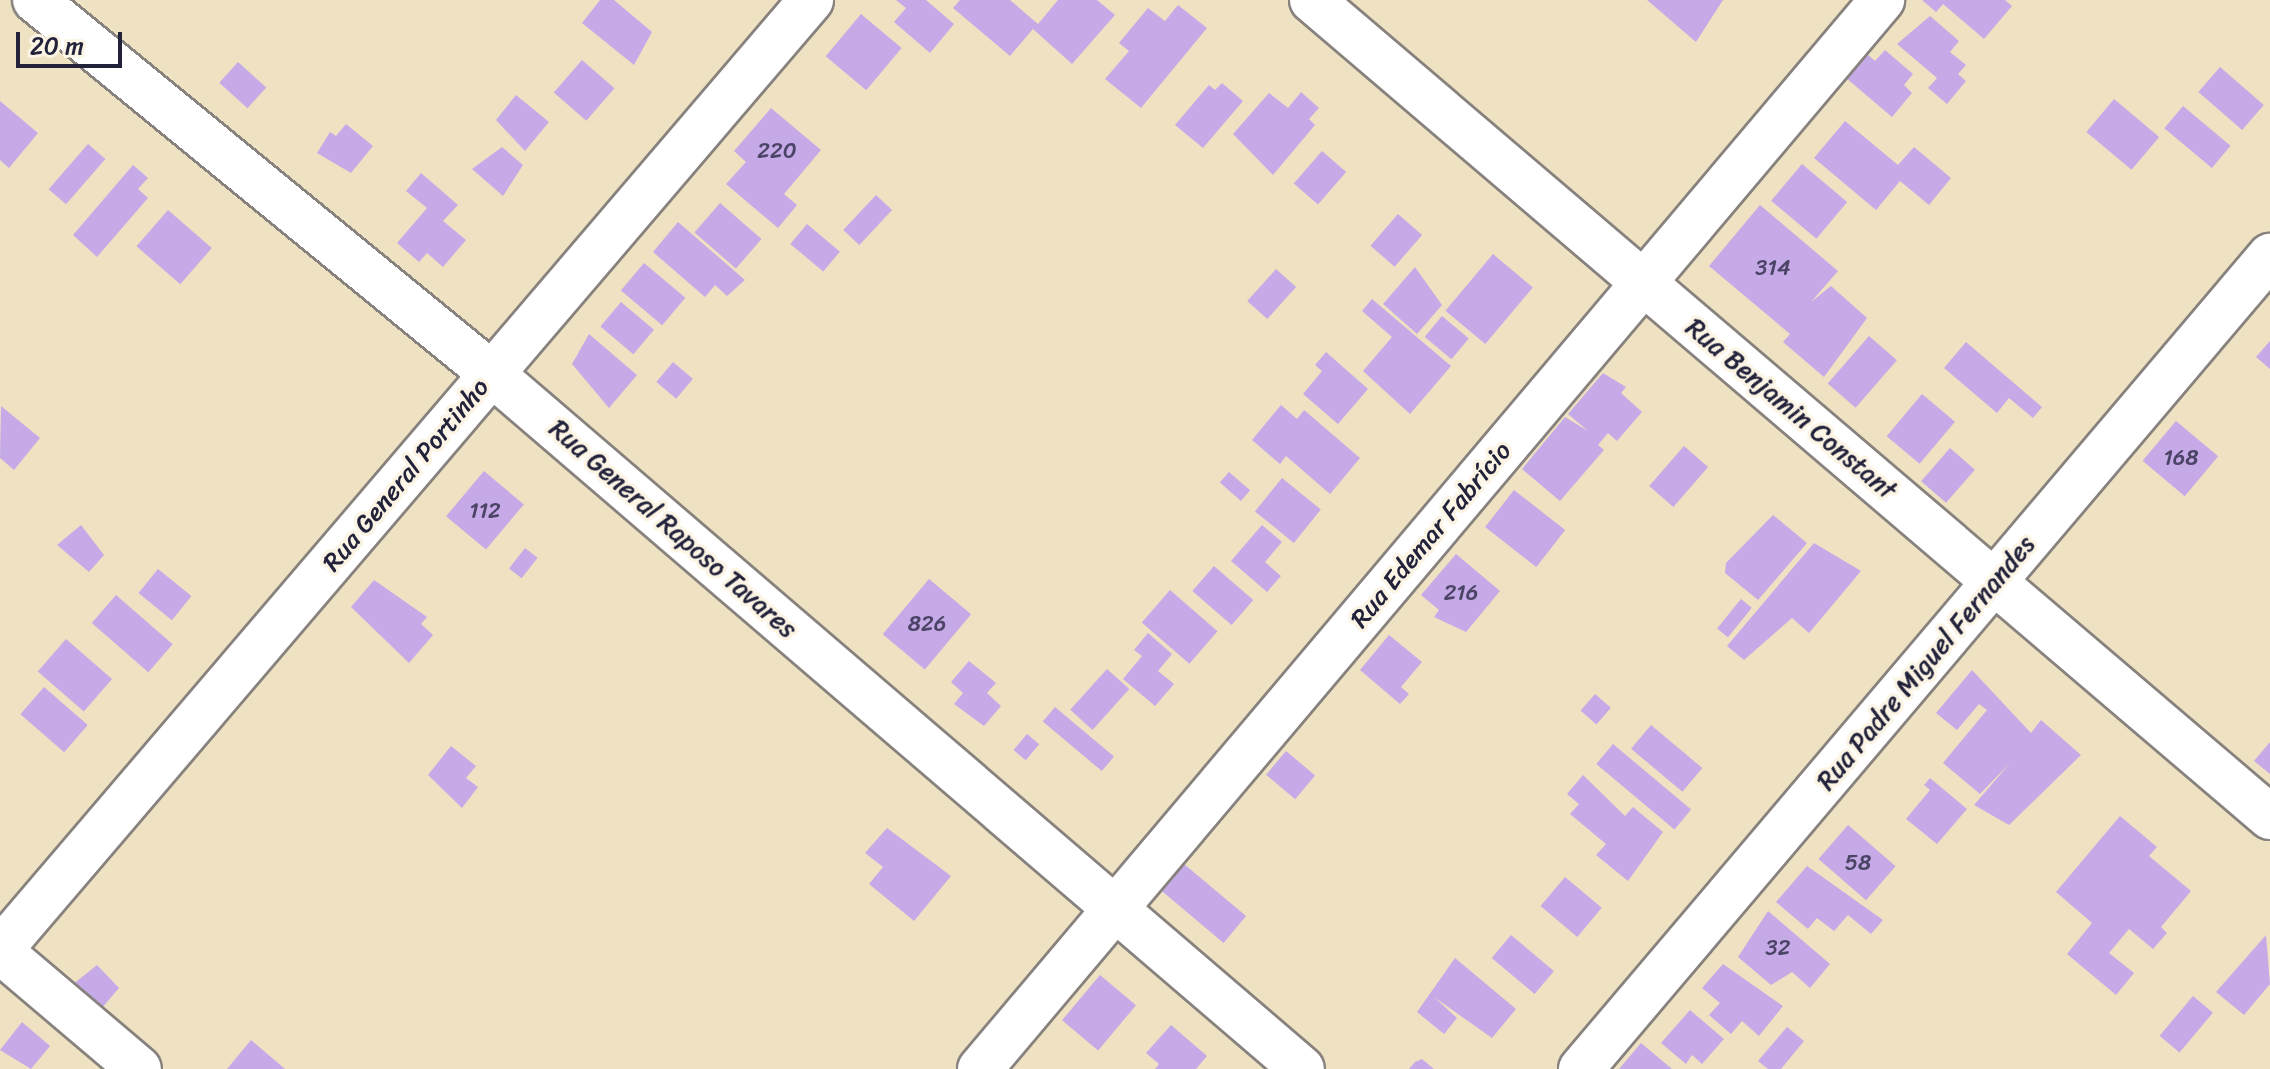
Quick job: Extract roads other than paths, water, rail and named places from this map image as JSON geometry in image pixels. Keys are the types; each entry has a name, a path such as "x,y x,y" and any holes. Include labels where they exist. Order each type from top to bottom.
{"street":[{"name":"Rua General Raposo Tavares","path":"35,0 492,374 1302,1069"},
{"name":"Rua General Portinho","path":"0,950 811,0"},
{"name":"Rua Benjamin Constant","path":"1312,0 2270,817"},
{"name":"Rua Edemar Fabrício","path":"980,1069 1117,911 1641,282 1882,0"},
{"name":"Rua Padre Miguel Fernandes","path":"1581,1069 2270,256"},
{"path":"0,950 139,1069"}]}
